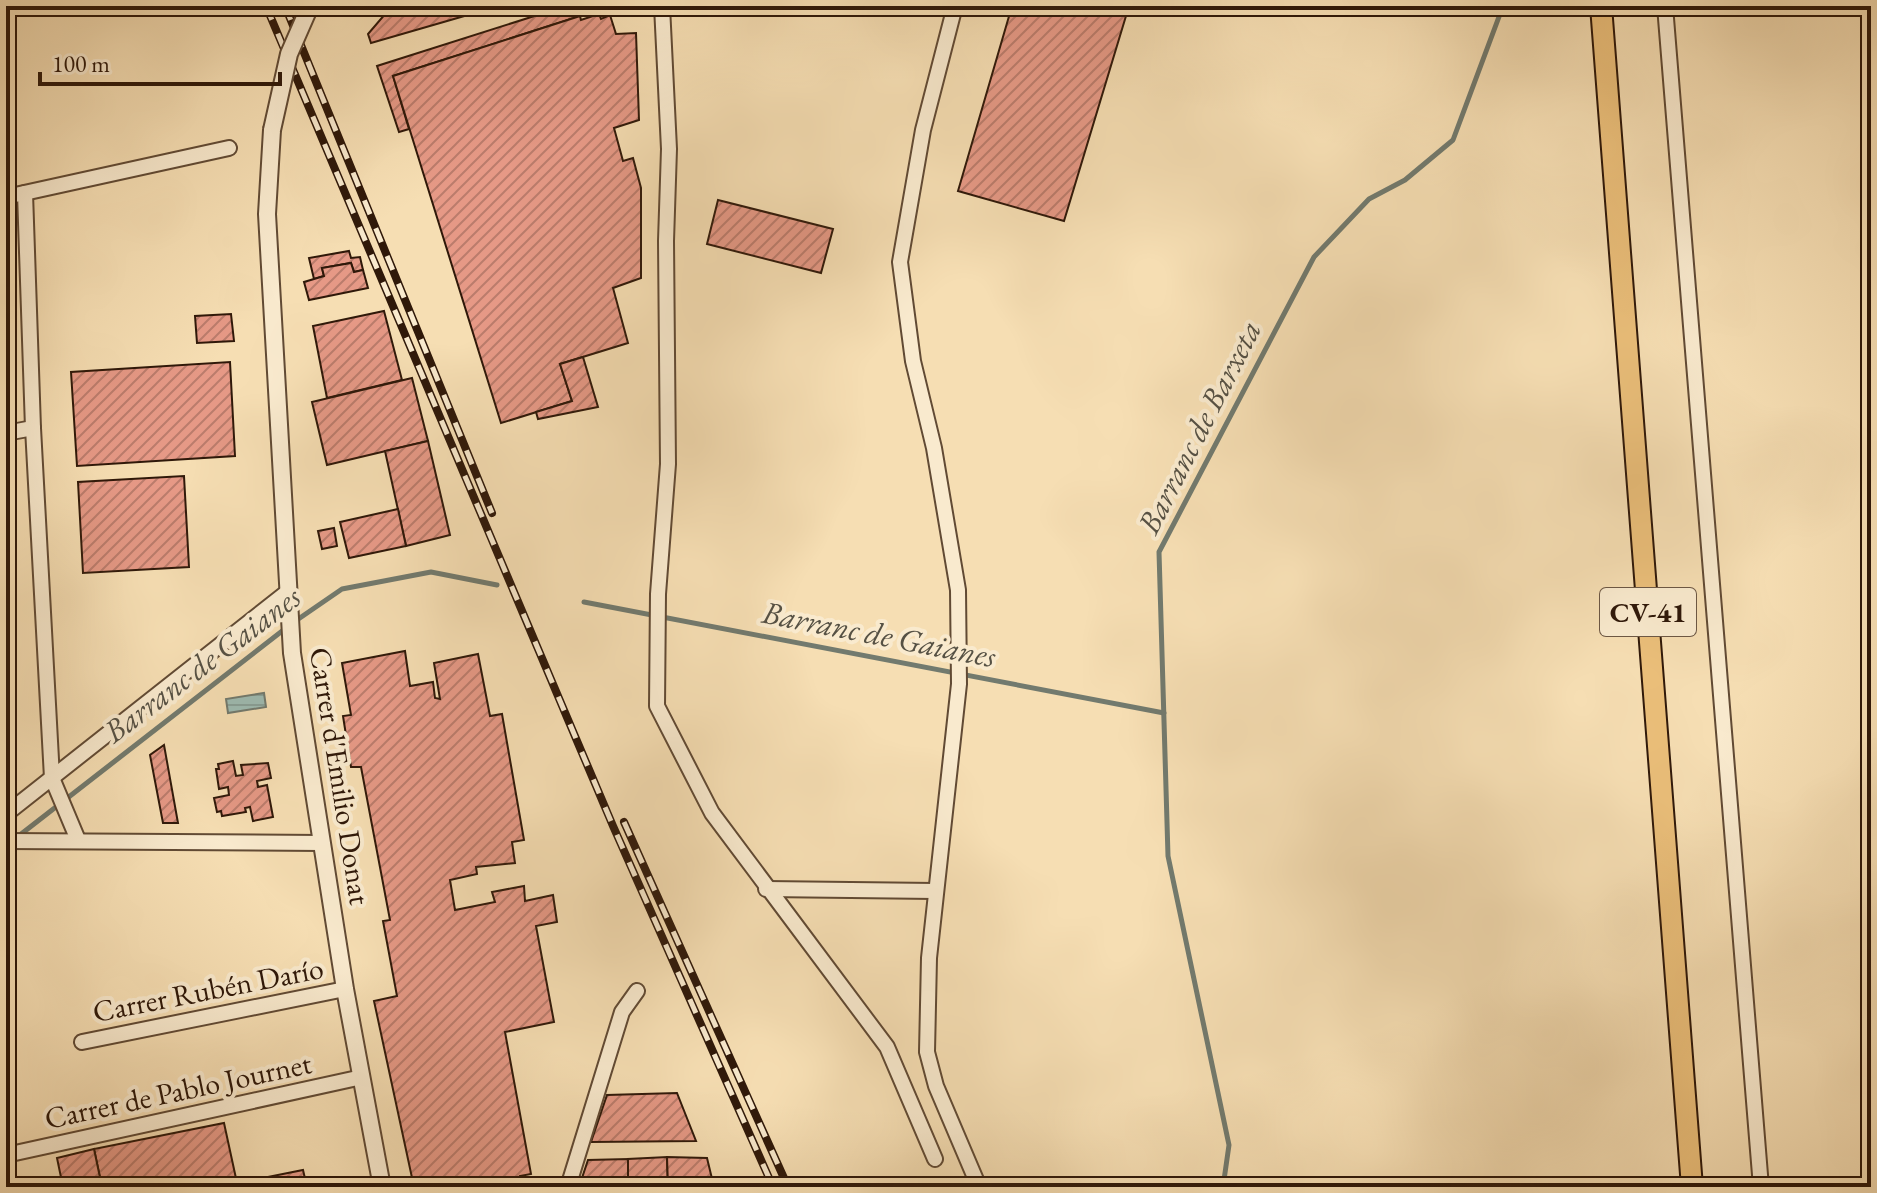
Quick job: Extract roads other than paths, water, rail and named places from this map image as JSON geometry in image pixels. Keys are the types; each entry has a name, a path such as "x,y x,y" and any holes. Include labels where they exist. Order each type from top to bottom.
{"main road":[{"name":"CV-41","path":"1601,6 1692,1187"}],"street":[{"name":"Carrer d'Emilio Donat","path":"310,6 289,54 272,130 267,214 286,593 292,653 345,989 382,1187"},
{"path":"662,6 669,149 666,241 668,464 658,594 657,706 712,813 887,1047 935,1159"},
{"path":"955,6 923,130 900,262 913,361 934,448 958,590 959,684 929,958 927,1052 936,1086 979,1187"},
{"path":"1665,6 1761,1187"},
{"path":"6,197 229,148"},
{"path":"25,193 33,428 54,783 78,840"},
{"path":"6,433 33,428"},
{"path":"6,814 54,783 286,593"},
{"path":"6,841 322,843"},
{"path":"766,889 935,891"},
{"name":"Carrer Rubén Darío","path":"82,1042 345,989"},
{"path":"568,1187 622,1012 637,991"},
{"name":"Carrer de Pablo Journet","path":"6,1155 362,1077"}],"water":[{"path":"264,693 266,707 228,713 226,699"}],"waterway":[{"name":"Barranc de Barxeta","path":"1223,1187 1229,1145 1168,856 1159,552 1314,257 1369,199 1405,180 1453,140 1503,6"},
{"name":"Barranc de Gaianes","path":"294,622 342,589 431,572 497,585"},
{"name":"Barranc de Gaianes","path":"584,602 1164,713"},
{"name":"Barranc de Gaianes","path":"16,838 286,628"}],"railway":[{"path":"266,6 613,826 773,1187"},
{"path":"285,6 492,513"},
{"path":"624,822 788,1187"}]}
